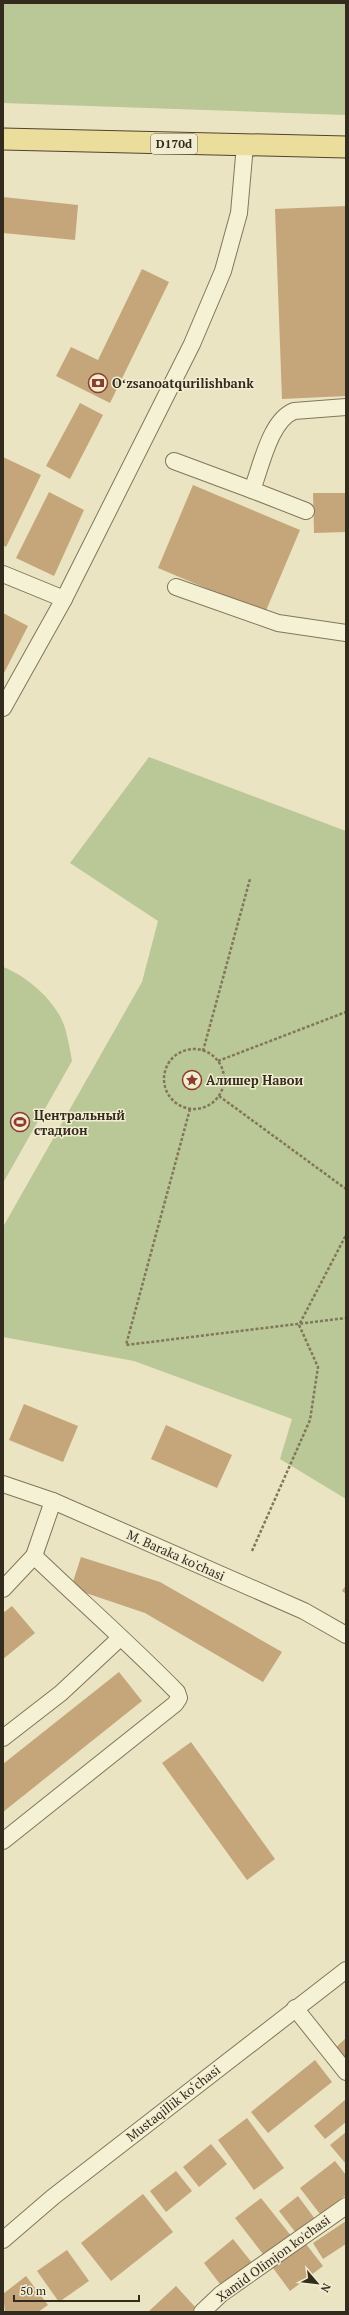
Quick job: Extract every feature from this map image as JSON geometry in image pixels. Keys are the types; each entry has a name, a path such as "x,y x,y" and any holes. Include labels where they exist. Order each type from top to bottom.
{"main road":[{"name":"D170d","path":"3,139 346,147"}],"street":[{"path":"3,708 64,599 192,344 223,271 239,213 245,145"},
{"path":"252,490 276,426 286,414 294,411 346,407"},
{"path":"174,461 306,511"},
{"path":"3,574 64,599"},
{"path":"176,587 278,623 346,633"},
{"name":"M. Baraka ko'chasi","path":"3,1484 53,1501 304,1611 346,1635"},
{"path":"3,1589 34,1556 53,1501"},
{"path":"3,1841 177,1701 176,1692 145,1659 120,1638 34,1556"},
{"path":"3,1738 61,1693 120,1638"},
{"name":"Mustaqillik ko‘chasi","path":"3,2240 53,2197 346,1970"},
{"path":"295,2008 346,2072"},
{"name":"Xamid Olimjon ko'chasi","path":"202,2312 221,2294 346,2206"}],"path":[{"path":"202,1051 250,879"},
{"path":"218,1061 346,1012"},
{"path":"188,1050 208,1052 218,1061 224,1077 220,1096 205,1108 190,1109 177,1104 170,1097 166,1089 166,1070 178,1054 188,1050"},
{"path":"220,1096 346,1189"},
{"path":"190,1109 126,1345 346,1318"},
{"path":"300,1324 346,1235"},
{"path":"252,1551 310,1420 318,1367 300,1324"}],"green space":[{"path":"3,3 346,3 346,115 3,103"},
{"path":"149,757 346,831 346,1499 280,1459 292,1419 134,1361 3,1337 3,1227 142,982 158,921 70,863"},
{"name":"Центральный стадион","path":"3,967 31,983 55,1009 65,1028 72,1061 3,1183"}],"building":[{"path":"3,197 78,205 75,240 3,233"},
{"path":"346,206 346,396 282,399 275,209"},
{"path":"142,269 169,282 110,403 56,376 71,347 98,360"},
{"path":"80,403 103,415 70,479 46,466"},
{"path":"3,457 41,475 6,547 3,545"},
{"path":"193,485 300,530 265,613 158,568"},
{"path":"49,492 84,510 54,576 16,558"},
{"path":"313,493 346,493 346,532 314,533"},
{"path":"3,613 28,626 3,675"},
{"path":"24,1404 78,1426 63,1462 9,1440"},
{"path":"166,1425 232,1455 217,1488 151,1459"},
{"path":"81,1557 160,1582 282,1652 263,1682 145,1613 71,1588"},
{"path":"346,1585 346,1594 342,1591"},
{"path":"12,1606 35,1633 3,1659 3,1613"},
{"path":"119,1672 142,1701 3,1812 3,1764"},
{"path":"191,1742 275,1859 247,1880 162,1763"},
{"path":"346,2038 346,2064 333,2050"},
{"path":"315,2060 332,2082 268,2133 251,2112"},
{"path":"345,2100 346,2122 325,2139 314,2126"},
{"path":"247,2118 284,2168 254,2190 218,2140"},
{"path":"346,2132 346,2164 330,2145"},
{"path":"211,2144 227,2164 199,2187 183,2167"},
{"path":"335,2161 346,2175 346,2195 320,2214 300,2188"},
{"path":"176,2171 192,2191 166,2212 150,2191"},
{"path":"143,2194 173,2232 111,2281 81,2243"},
{"path":"298,2196 315,2219 296,2233 279,2211"},
{"path":"261,2198 292,2237 266,2258 235,2218"},
{"path":"346,2221 346,2244 323,2259 313,2243"},
{"path":"233,2239 253,2264 223,2288 204,2263"},
{"path":"306,2244 323,2266 290,2291 273,2268"},
{"path":"67,2250 89,2281 59,2302 37,2271"},
{"path":"26,2276 48,2305 38,2312 5,2312 3,2294"},
{"path":"176,2286 196,2308 192,2312 148,2312"}],"place":[{"name":"Oʻzsanoatqurilishbank","path":"98,383"},
{"name":"Алишер Навои","path":"192,1080"},
{"name":"Центральный стадион","path":"20,1122"}]}
